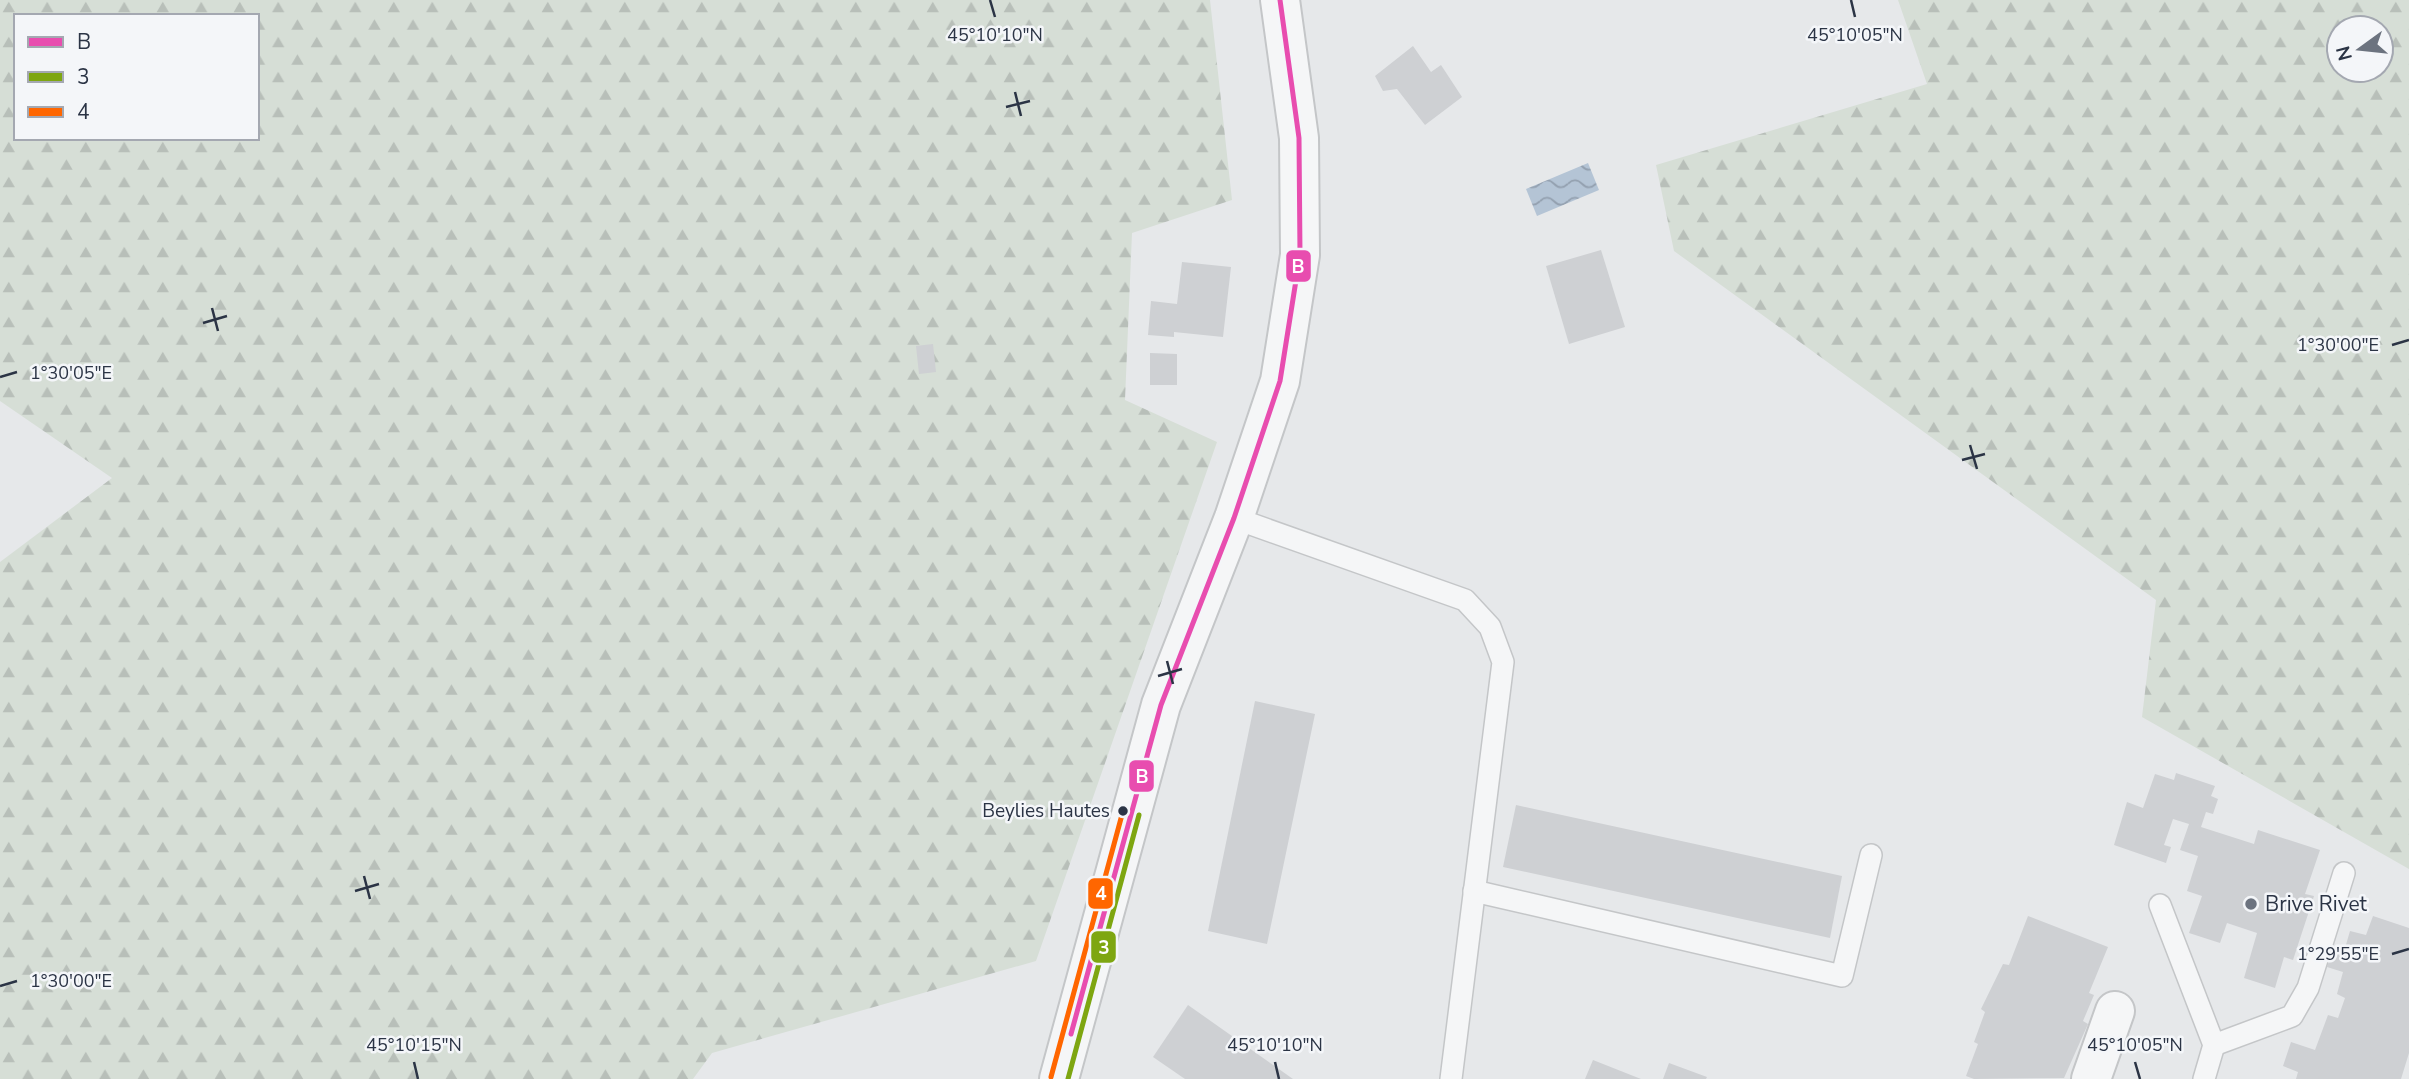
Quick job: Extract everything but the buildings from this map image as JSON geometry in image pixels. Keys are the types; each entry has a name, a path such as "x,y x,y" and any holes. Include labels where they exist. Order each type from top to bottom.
{"street":[{"path":"1059,1079 1161,705 1234,518 1280,381 1300,255 1299,138 1280,0"},
{"path":"2091,1079 2115,1011"}],"lane":[{"path":"1234,518 1465,600 1490,627 1503,662 1451,1079"},
{"path":"1474,891 1842,976 1871,855"},
{"path":"2214,1045 2292,1016 2308,988 2344,873"},
{"path":"2160,905 2214,1045 2204,1079"}],"green space":[{"path":"0,0 1210,0 1232,200 1132,233 1125,400 1217,442 1036,961 712,1053 693,1079 0,1079 0,562 112,478 0,401"},
{"path":"1898,0 2409,0 2409,869 2142,717 2156,600 1674,251 1656,165 1927,84"}],"water":[{"path":"1588,163 1599,190 1537,216 1526,189"}],"transit line":[{"name":"B","path":"1071,1034 1161,705 1234,518 1280,381 1300,255 1299,138 1280,0"},
{"name":"4","path":"1051,1077 1123,811"},
{"name":"3","path":"1068,1079 1139,815"}],"place":[{"name":"Beylies Hautes","path":"1123,811"},
{"name":"Brive Rivet","path":"2251,904"}]}
